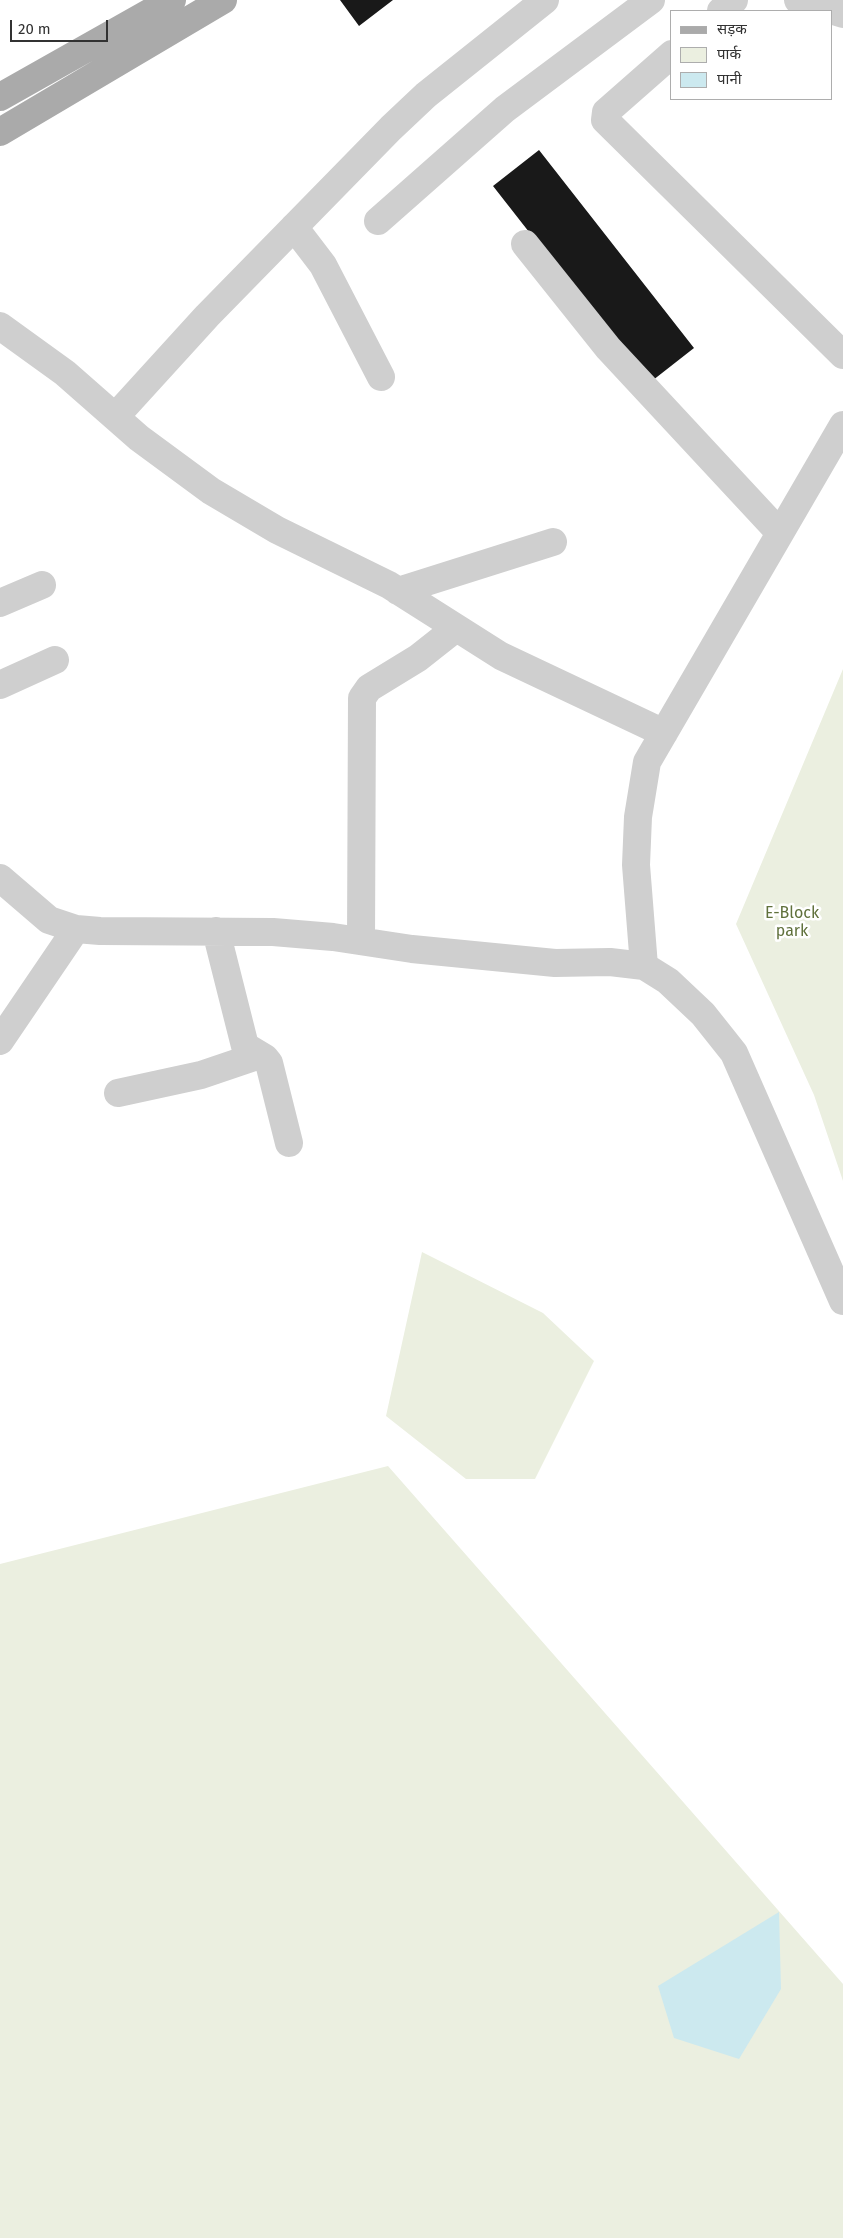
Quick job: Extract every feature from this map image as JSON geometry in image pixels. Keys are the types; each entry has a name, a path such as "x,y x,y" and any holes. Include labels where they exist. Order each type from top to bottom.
{"main road":[{"path":"0,98 172,0"},
{"path":"0,132 223,0"}],"street":[{"path":"115,417 162,364 294,227 426,95 545,0"},
{"path":"378,222 505,109 651,0"},
{"path":"722,10 734,0"},
{"path":"798,0 830,10"},
{"path":"670,56 606,112 605,120 843,355"},
{"path":"294,227 323,266 381,377"},
{"path":"525,244 608,348 779,532"},
{"path":"0,326 65,373 139,438 211,491 277,530 398,591 501,656 664,733"},
{"path":"644,966 636,865 638,817 648,762 779,532 843,425"},
{"path":"398,591 553,542"},
{"path":"0,603 42,585"},
{"path":"362,942 362,698 369,688 418,658 456,628"},
{"path":"0,685 55,660"},
{"path":"0,878 49,920 76,929 100,931 273,932 422,950 555,963 610,962 644,966 668,981 703,1014 734,1053 843,1301"},
{"path":"0,1041 76,929"},
{"path":"216,931 245,1046 269,1063 289,1143"},
{"path":"118,1093 201,1075 260,1055"}],"green space":[{"name":"E-Block park","path":"843,669 843,1181 814,1095 736,924"},
{"path":"422,1252 543,1313 594,1361 535,1479 466,1479 386,1416"},
{"path":"388,1466 843,1984 843,2238 0,2238 0,1564"}],"water":[{"path":"779,1912 781,1989 739,2059 674,2038 658,1986"}],"building":[{"path":"340,0 393,0 359,26"},
{"path":"539,150 694,348 648,384 493,186"}]}
